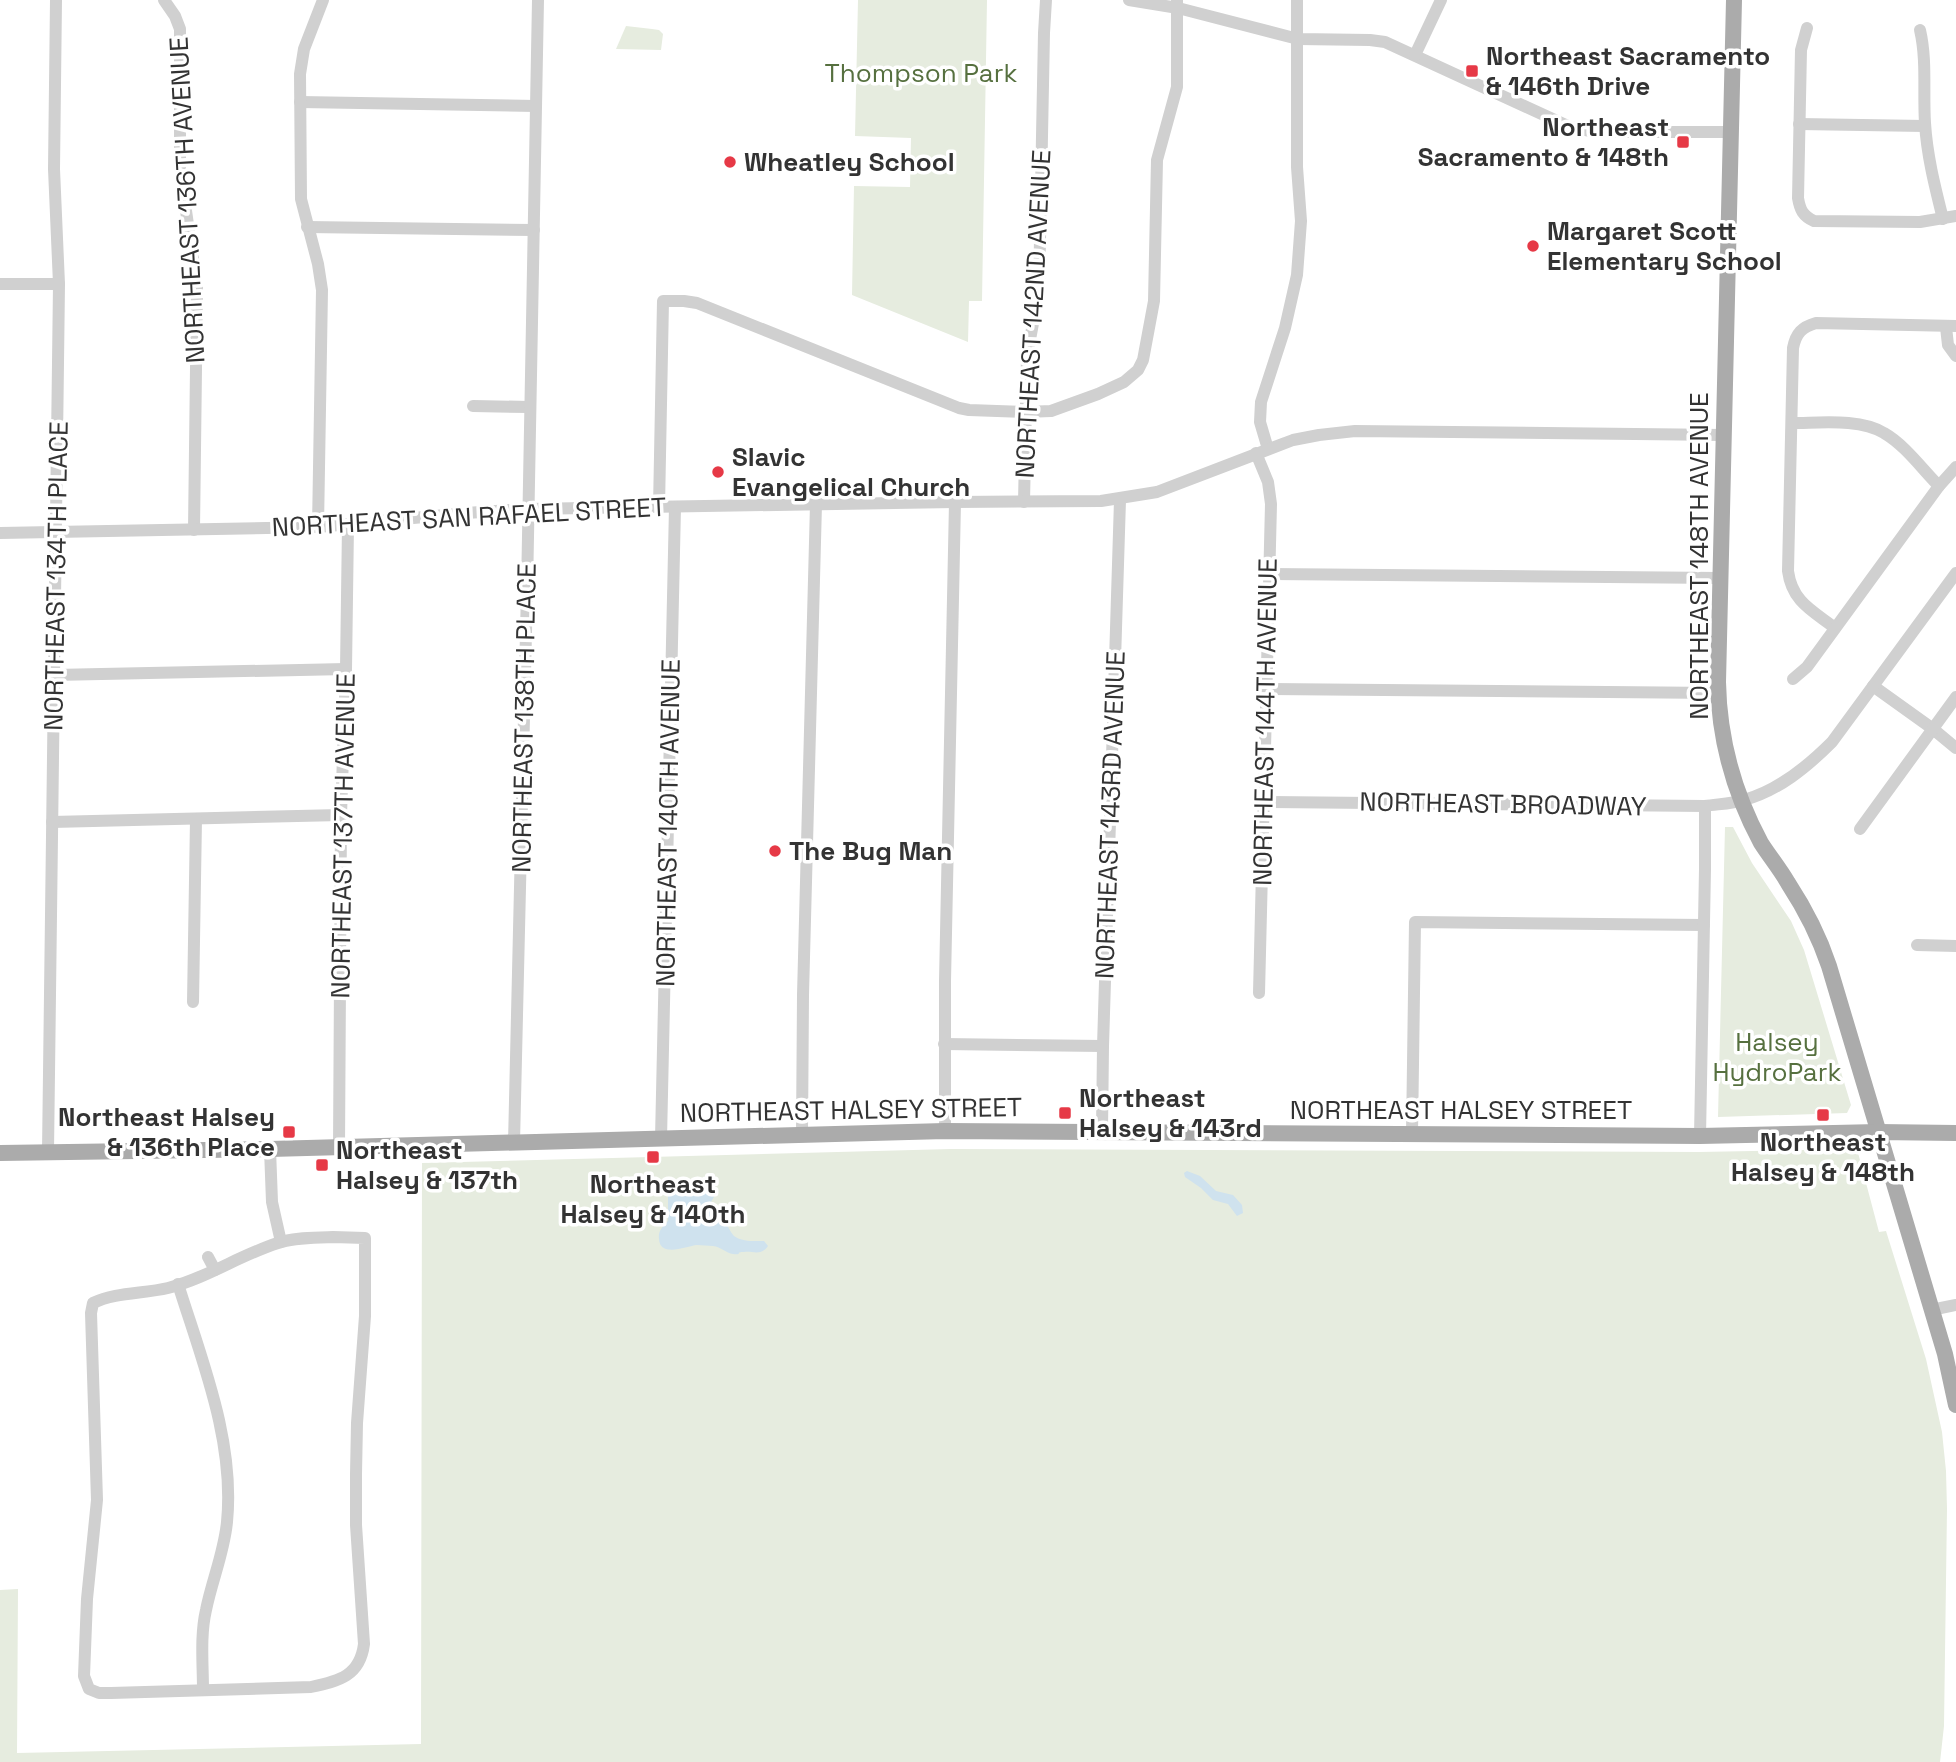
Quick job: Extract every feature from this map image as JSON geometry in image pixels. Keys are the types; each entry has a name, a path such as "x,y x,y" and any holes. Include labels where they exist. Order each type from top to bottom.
{"main road":[{"name":"NORTHEAST 148TH AVENUE","path":"1734,0 1718,693 1727,754 1742,801 1760,841 1805,910 1823,948 1945,1354 1956,1405"},
{"name":"NORTHEAST HALSEY STREET","path":"0,1153 339,1148 945,1131 1700,1136 1956,1133"}],"street":[{"name":"NORTHEAST 134TH PLACE","path":"48,1152 59,284 54,169 56,0"},
{"name":"NORTHEAST 136TH AVENUE","path":"164,0 180,29 180,169 197,287 194,530"},
{"path":"318,527 321,290 318,264 301,199 300,74 304,49 323,0"},
{"name":"NORTHEAST 138TH PLACE","path":"514,1143 538,0"},
{"name":"NORTHEAST 142ND AVENUE","path":"1024,502 1027,356 1039,291 1046,0"},
{"path":"1129,0 1177,4 1298,39 1385,42 1570,127 1582,130 1731,132"},
{"name":"NORTHEAST 144TH AVENUE","path":"1259,993 1270,495 1260,422 1261,402 1285,328 1300,248 1297,0"},
{"path":"1415,55 1441,0"},
{"path":"659,507 663,300 697,303 969,410 1051,411 1105,391 1124,382 1138,370 1143,360 1152,315 1157,160 1177,87 1177,4"},
{"path":"1807,28 1801,50 1798,198 1800,209 1806,217 1814,221 1920,222 1950,217 1932,179 1925,126 1924,48 1920,30"},
{"path":"300,102 537,106"},
{"path":"1799,124 1925,126"},
{"path":"307,227 534,230"},
{"path":"0,284 59,284"},
{"path":"1835,628 1794,594 1788,571 1795,337 1798,331 1816,323 1951,326 1948,345 1956,356"},
{"path":"473,407 530,407"},
{"path":"1792,423 1852,424 1874,428 1895,442 1939,486"},
{"name":"NORTHEAST SAN RAFAEL STREET","path":"0,533 318,527 527,509 1087,502 1120,500 1171,488 1262,451 1306,437 1355,432 1724,435"},
{"path":"1793,679 1807,667 1939,486 1956,467"},
{"name":"NORTHEAST 143RD AVENUE","path":"1102,1131 1120,500"},
{"path":"945,1131 944,1044 955,502"},
{"path":"802,1134 816,504"},
{"name":"NORTHEAST 140TH AVENUE","path":"662,1139 675,507"},
{"name":"NORTHEAST 137TH AVENUE","path":"339,1148 341,815 348,525"},
{"path":"1742,801 1782,783 1816,758 1832,742 1956,573"},
{"path":"1268,574 1720,578"},
{"path":"54,675 346,669"},
{"path":"1873,686 1956,748"},
{"path":"1266,689 1718,693"},
{"path":"1860,829 1956,697"},
{"name":"NORTHEAST BROADWAY","path":"1264,802 1705,806 1742,801"},
{"path":"1700,1136 1705,806"},
{"path":"52,822 341,815"},
{"path":"193,1002 196,819"},
{"path":"1412,1134 1415,922 1704,925"},
{"path":"1917,945 1956,946"},
{"path":"944,1044 1103,1046"},
{"path":"270,1149 272,1202 281,1242"},
{"path":"332,1237 365,1238 365,1316 356,1474 356,1525 364,1644 361,1656 352,1672 331,1683 311,1687 99,1693 89,1689 84,1676 87,1599 97,1500 91,1313 93,1303 111,1297 166,1288 281,1242 332,1237"},
{"path":"208,1257 215,1270"},
{"path":"178,1284 215,1403 227,1468 224,1546 204,1626 203,1690"},
{"path":"1931,1310 1956,1305"}],"green space":[{"name":"Thompson Park","path":"858,0 987,0 982,301 969,301 968,342 852,295 854,186 910,187 911,138 855,136"},
{"path":"626,26 659,30 663,34 661,50 616,49"},
{"name":"Halsey HydroPark","path":"1725,827 1733,827 1752,863 1791,921 1804,950 1851,1105 1847,1113 1718,1117"},
{"path":"951,1149 1699,1152 1857,1149 1879,1232 1886,1231 1926,1359 1942,1432 1947,1509 1944,1726 1940,1762 0,1762 0,1590 18,1589 17,1753 421,1744 422,1163"}],"water":[{"path":"1187,1171 1200,1176 1216,1191 1233,1195 1242,1205 1243,1213 1237,1216 1228,1204 1213,1200 1185,1177 1184,1173"},
{"path":"709,1186 718,1190 711,1202 712,1209 734,1236 745,1240 764,1241 768,1246 765,1249 760,1252 736,1254 713,1246 697,1245 669,1250 661,1245 659,1236 668,1221 668,1195 671,1191 677,1188 691,1192"}],"place":[{"name":"Northeast Sacramento & 146th Drive","path":"1472,71"},
{"name":"Northeast Sacramento & 148th","path":"1683,142"},
{"name":"Wheatley School","path":"730,162"},
{"name":"Margaret Scott Elementary School","path":"1533,246"},
{"name":"Slavic Evangelical Church","path":"718,472"},
{"name":"The Bug Man","path":"775,851"},
{"name":"Northeast Halsey & 143rd","path":"1065,1113"},
{"name":"Northeast Halsey & 148th","path":"1823,1115"},
{"name":"Northeast Halsey & 136th Place","path":"289,1132"},
{"name":"Northeast Halsey & 140th","path":"653,1157"},
{"name":"Northeast Halsey & 137th","path":"322,1165"}]}
